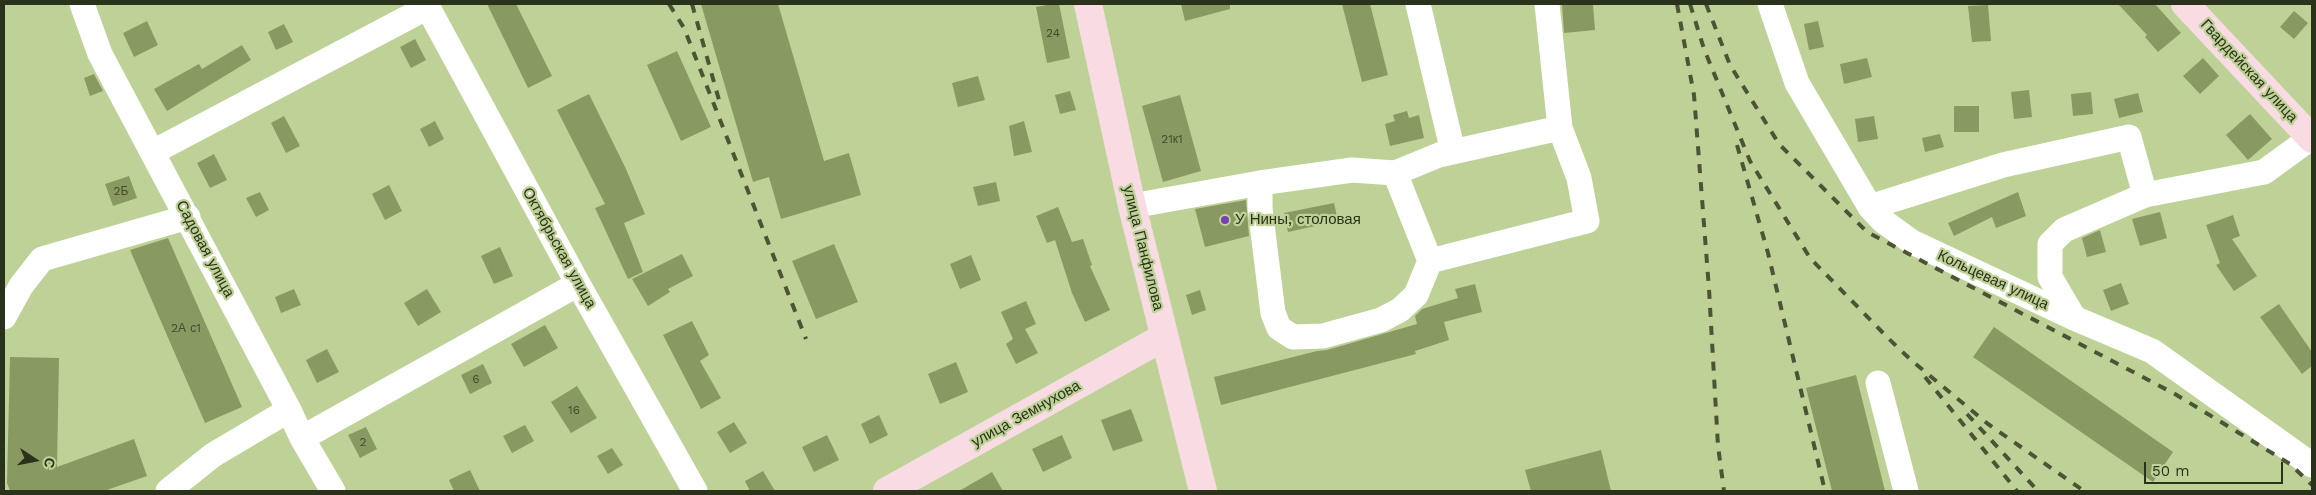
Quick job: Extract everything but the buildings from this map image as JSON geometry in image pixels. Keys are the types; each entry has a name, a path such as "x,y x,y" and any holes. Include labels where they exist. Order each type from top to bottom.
{"main road":[{"name":"улица Панфилова","path":"1088,4 1132,206 1203,491"},
{"name":"Гвардейская улица","path":"2185,4 2312,138"},
{"name":"улица Земнухова","path":"887,491 1164,337"}],"street":[{"name":"Садовая улица","path":"82,4 100,54 188,217 302,438 333,491"},
{"path":"1418,4 1453,152"},
{"path":"1430,261 1587,221 1579,178 1560,128 1547,4"},
{"name":"Кольцевая улица","path":"1770,4 1797,83 1870,207 1883,221 1912,242 2074,318 2152,351 2312,465"},
{"path":"153,152 427,5"},
{"name":"Октябрьская улица","path":"427,5 578,284 695,491"},
{"path":"1132,206 1260,183 1352,170 1395,173 1439,155 1560,128"},
{"path":"1870,207 2003,165 2130,137 2145,195"},
{"path":"2074,318 2050,277 2050,244 2064,230 2145,195 2264,172 2312,138"},
{"path":"1260,183 1260,208 1272,313 1279,328 1293,338 1322,336 1382,320 1400,310 1416,295 1430,261 1395,173"},
{"path":"4,317 21,286 42,259 188,217"},
{"path":"302,438 578,284"},
{"path":"1878,384 1906,491"},
{"path":"168,491 213,455 289,410"}],"railway":[{"path":"669,4 684,28 806,339"},
{"path":"692,4 719,100"},
{"path":"1677,4 1694,95 1709,289 1718,446 1724,491"},
{"path":"1690,4 1704,49 1750,161 1810,258 1911,360 1988,424 2084,491"},
{"path":"1706,4 1730,65 1779,144 1867,232 2175,394 2290,464 2312,485"},
{"path":"1737,145 1768,253 1825,491"},
{"path":"1925,377 2017,491"},
{"path":"1967,414 2038,491"}],"place":[{"name":"У Нины, столовая","path":"1225,220"}]}
